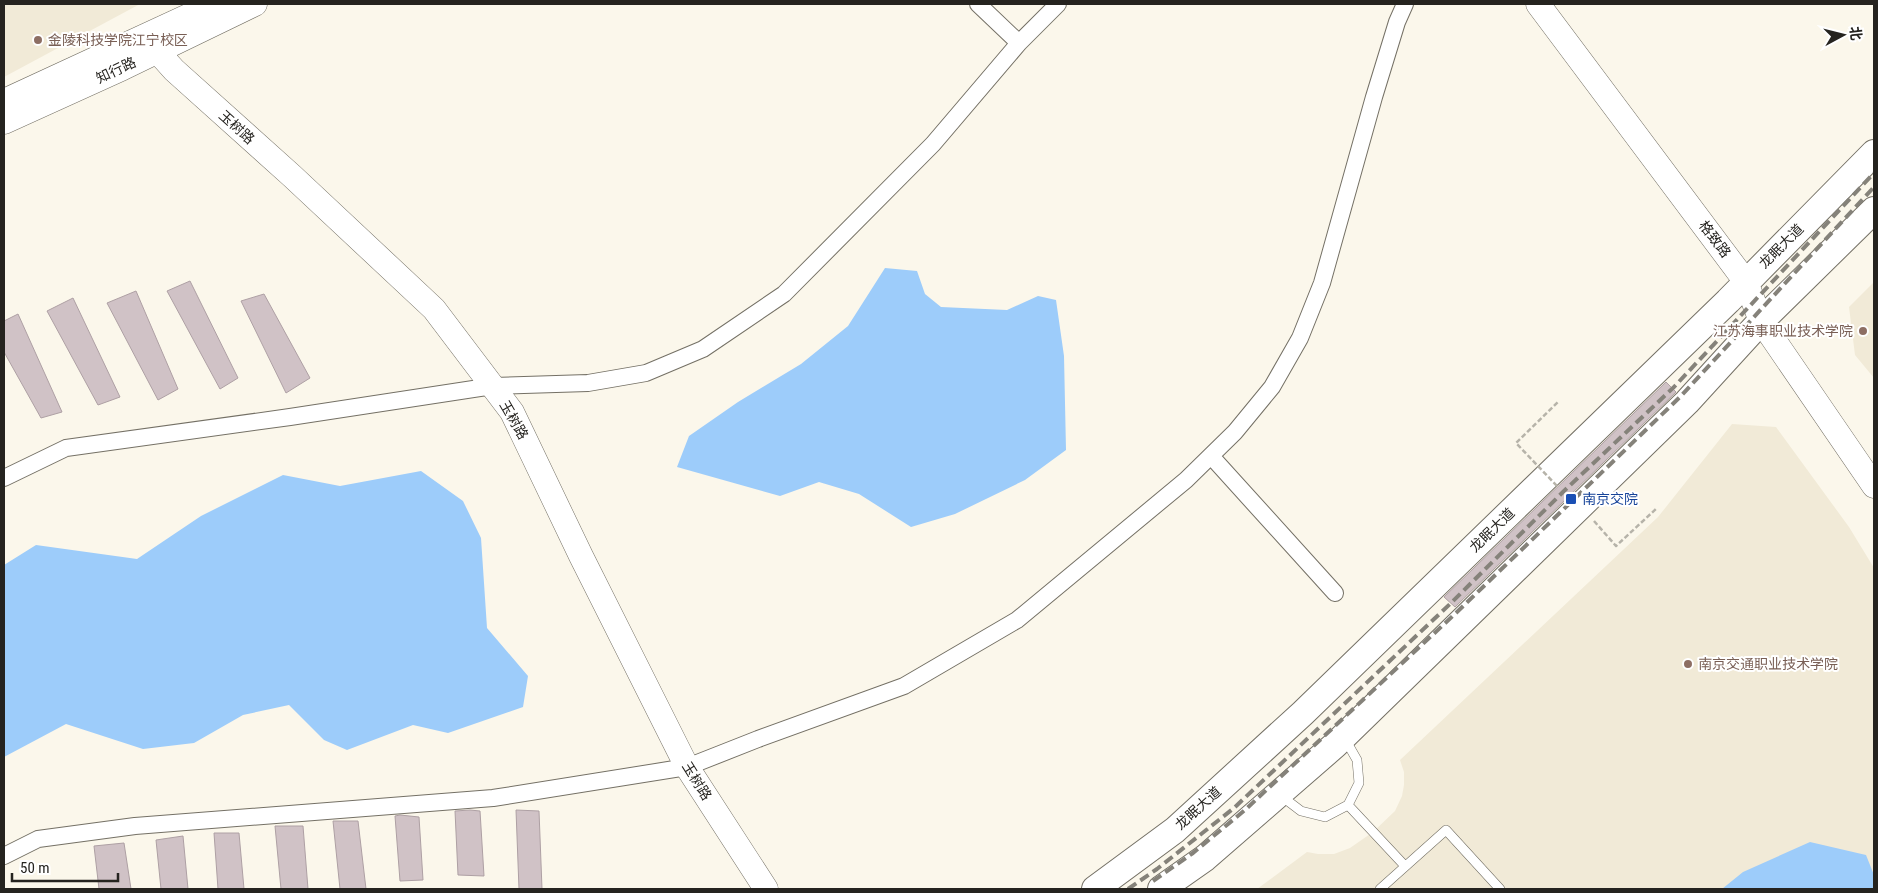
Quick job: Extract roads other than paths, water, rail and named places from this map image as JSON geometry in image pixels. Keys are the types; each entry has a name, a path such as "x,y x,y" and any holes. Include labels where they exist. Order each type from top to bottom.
{"main road":[{"name":"龙眠大道","path":"1095,889 1175,830 1304,713 1746,282 1874,153"},
{"path":"1161,889 1205,858 1344,737 1687,402 1761,321 1874,210"}],"street":[{"name":"知行路","path":"4,122 153,43 214,4"},
{"name":"知行路","path":"4,101 255,4"},
{"path":"978,4 1019,43"},
{"path":"4,478 66,448 290,417 493,386 588,383 646,373 703,349 784,294 933,144 1019,43 1058,4"},
{"path":"4,856 38,839 135,826 493,798 687,767 904,686 1018,620 1186,480 1235,432 1272,387 1300,338 1322,283 1374,97 1405,4"},
{"name":"格致路","path":"1538,4 1746,282 1761,321 1874,486"},
{"name":"玉树路","path":"153,43 174,70 292,176 434,309 512,412 581,556 687,767 766,889"},
{"path":"1211,456 1335,593"}],"lane":[{"path":"1280,794 1301,811 1326,817 1348,805 1359,783 1357,760 1344,737"},
{"path":"1348,805 1405,866"},
{"path":"1380,889 1446,830 1500,889"}],"water":[{"path":"885,268 917,271 925,294 941,307 1007,310 1038,296 1056,300 1064,356 1066,450 1025,480 955,514 911,527 859,494 819,482 780,496 677,467 689,436 738,402 801,364 848,326"},
{"path":"421,471 463,501 481,538 487,628 528,676 523,707 448,733 413,725 347,750 324,740 289,705 243,715 194,743 143,749 66,724 4,757 4,565 36,545 137,559 201,516 283,475 340,486"},
{"path":"1810,842 1866,855 1874,875 1874,889 1722,889 1743,872"}],"railway":[{"path":"1128,889 1157,869 1234,808 1450,604 1564,491 1674,387 1874,173"},
{"path":"1153,881 1193,853 1245,810 1457,612 1681,396 1874,187"}],"place":[{"name":"金陵科技学院江宁校区","path":"38,40"},
{"name":"江苏海事职业技术学院","path":"1863,331"},
{"name":"南京交院","path":"1571,499"},
{"name":"南京交通职业技术学院","path":"1688,664"}]}
